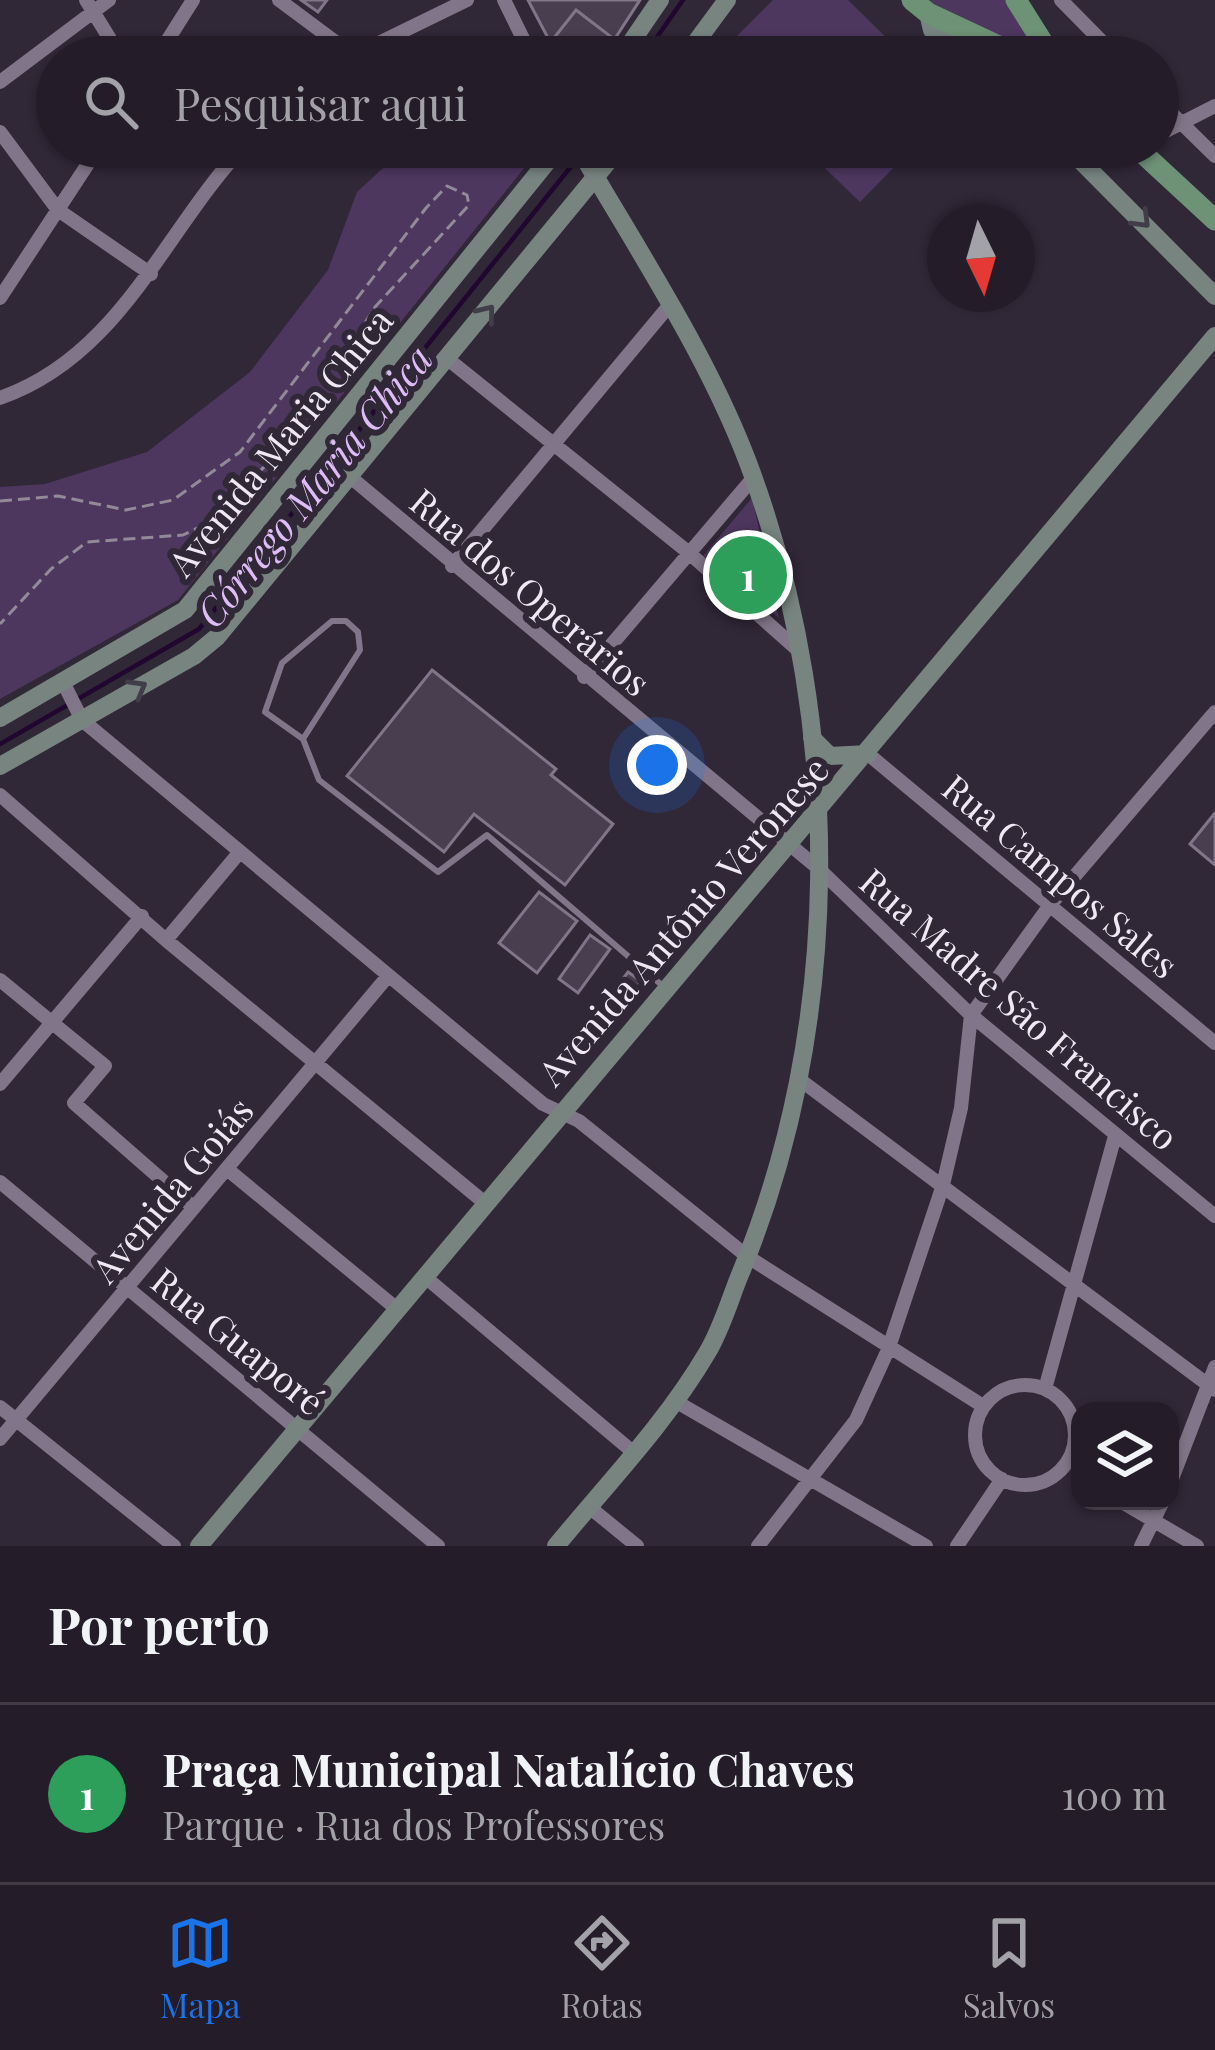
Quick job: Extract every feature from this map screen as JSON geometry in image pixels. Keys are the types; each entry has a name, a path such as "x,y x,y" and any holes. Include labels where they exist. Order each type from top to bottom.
{"main road":[{"path":"1016,0 1039,36"},
{"path":"920,7 979,36"},
{"path":"1159,168 1215,220"}],"street":[{"path":"54,36 90,6 109,0"},
{"path":"170,36 193,0"},
{"path":"279,0 325,36"},
{"path":"392,36 467,0"},
{"path":"504,0 522,36"},
{"path":"635,36 660,0"},
{"path":"700,36 727,0"},
{"path":"1061,0 1096,36"},
{"path":"90,6 108,36"},
{"path":"920,7 939,36"},
{"path":"0,82 36,52"},
{"path":"1179,125 1215,106"},
{"path":"1179,121 1215,156"},
{"path":"0,132 58,210 151,274"},
{"path":"0,298 85,168"},
{"path":"0,398 65,364 109,324 151,274 223,168"},
{"name":"Avenida Maria Chica","path":"0,718 185,610 542,168"},
{"path":"556,1546 675,1400 709,1350 775,1189 799,1079 812,987 819,869 812,738 799,651 754,477 727,411 590,168"},
{"name":"Avenida Maria Chica","path":"0,766 218,637 604,168"},
{"path":"1087,168 1215,296"},
{"path":"452,566 668,307"},
{"name":"Avenida Antônio Veronese","path":"199,1546 1215,336"},
{"path":"449,360 688,552 799,651"},
{"name":"Rua dos Operários","path":"348,475 787,843"},
{"path":"584,677 754,477"},
{"path":"64,684 81,718 543,1104 579,1121 748,1257 982,1406"},
{"path":"758,1546 856,1420 888,1350 943,1185 961,1108 971,1015 1050,905 1215,712"},
{"path":"812,738 830,757 868,754"},
{"name":"Rua Campos Sales","path":"868,754 1215,1043"},
{"path":"0,795 166,940 485,1203"},
{"name":"Rua Madre São Francisco","path":"787,843 971,1015 1215,1216"},
{"path":"166,940 239,853"},
{"path":"0,1084 142,916"},
{"name":"Avenida Goiás","path":"0,1439 388,976"},
{"path":"0,980 105,1066 74,1103 194,1208"},
{"path":"799,1079 1212,1388"},
{"path":"1046,1389 1114,1136"},
{"path":"226,1169 397,1309"},
{"name":"Rua Guaporé","path":"0,1182 438,1546"},
{"path":"424,1276 633,1452"},
{"path":"1179,1463 1212,1388 1215,1367"},
{"path":"1011,1387 1046,1389 1069,1410 1075,1426 1071,1454 1062,1469 1034,1484 1002,1479 977,1450 975,1429 982,1406 1011,1387"},
{"path":"675,1400 926,1546"},
{"path":"0,1407 174,1546"},
{"path":"1062,1469 1071,1474"},
{"path":"957,1546 1002,1479"},
{"path":"588,1506 638,1546"},
{"path":"1137,1510 1197,1546"},
{"path":"1141,1546 1160,1510"}],"lane":[{"path":"303,740 360,650 358,632 346,621 332,621 282,663 266,712 303,740 319,780 438,872 487,835 664,987"}],"path":[{"path":"0,501 58,496 126,509 173,500 214,475 240,452 426,208 447,186 467,195 469,205 375,307 311,410 208,523 160,539 87,542 51,569 0,624"}],"shaded area":[{"path":"773,0 848,0 885,36 737,36"},
{"path":"1007,0 1028,36 999,36 924,1"},
{"path":"383,168 524,168 178,600 0,699 0,487 45,484 147,452 250,372 328,270 357,192"},
{"path":"825,168 893,168 860,202"},
{"path":"752,498 779,618 703,556"}],"building":[{"path":"301,0 327,0 318,12"},
{"path":"528,0 640,0 617,36 547,36"},
{"path":"576,10 610,36 556,36"},
{"path":"432,670 556,769 551,775 613,824 565,885 474,814 444,852 347,776"},
{"path":"1215,813 1215,865 1190,844"},
{"path":"539,892 577,921 537,973 499,943"},
{"path":"590,935 610,949 578,993 559,979"},
{"path":"628,972 641,981 633,994 619,984"}],"waterway":[{"name":"Córrego Maria Chica","path":"658,36 683,0"},
{"name":"Córrego Maria Chica","path":"0,744 199,629 570,168"}],"place":[{"name":"Praça Municipal Natalício Chaves","path":"748,575"}]}
